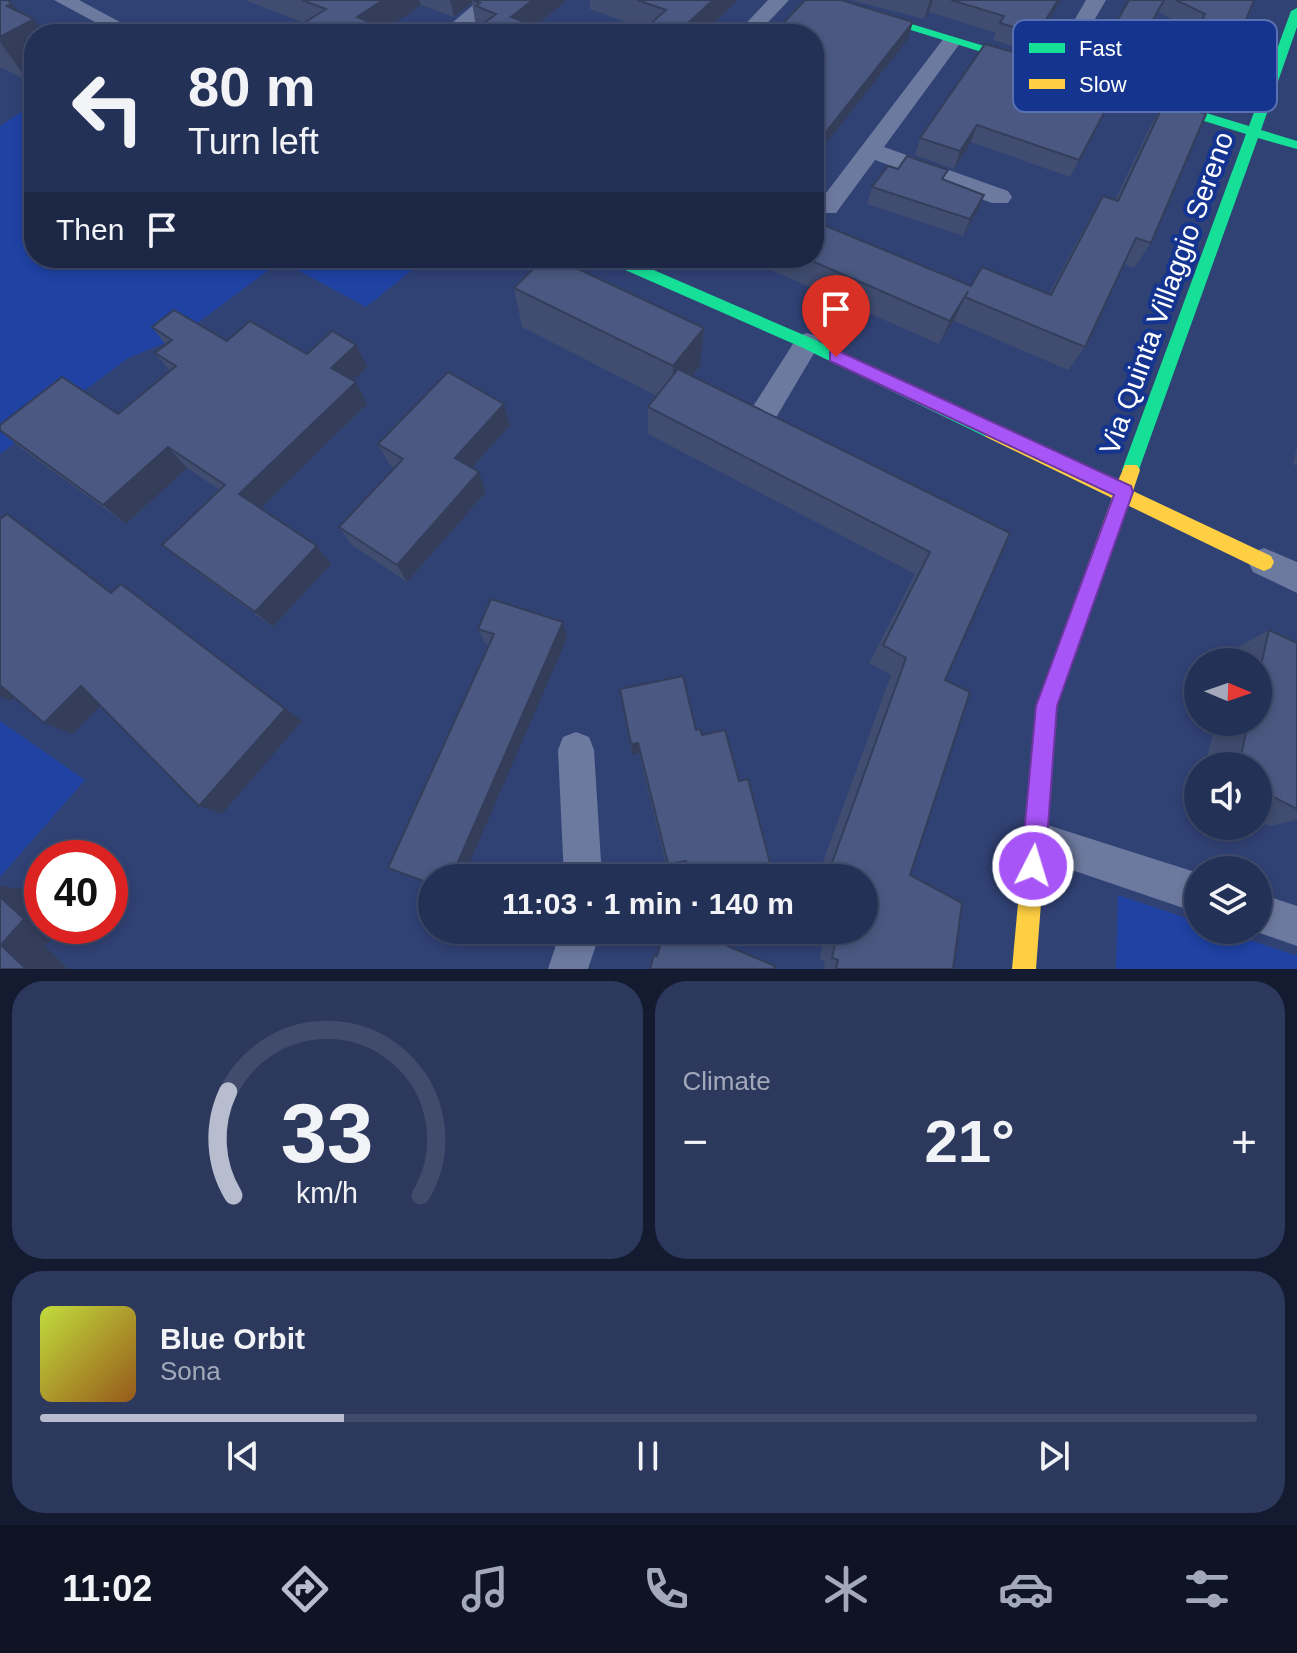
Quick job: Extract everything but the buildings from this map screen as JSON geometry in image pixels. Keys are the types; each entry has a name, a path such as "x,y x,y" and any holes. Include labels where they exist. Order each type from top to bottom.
{"street":[{"path":"64,0 112,24"},
{"path":"462,24 490,0"},
{"path":"756,24 779,0"},
{"path":"820,0 1013,61"},
{"path":"1084,20 1096,0"},
{"name":"Via Quinta Villaggio Sereno","path":"1277,66 1297,11"},
{"path":"828,207 951,42"},
{"path":"1188,112 1297,145"},
{"name":"Via Quinta Villaggio Sereno","path":"1024,969 1046,706 1260,112"},
{"path":"871,150 1000,197"},
{"path":"635,268 807,343 1124,492 1297,578"},
{"path":"764,413 807,343"},
{"path":"576,750 582,864"},
{"path":"1035,840 1184,888"},
{"path":"1272,918 1297,926"},
{"path":"568,969 576,944"}],"shaded area":[{"path":"24,110 24,268 272,268 177,338 128,358 0,454 0,126"},
{"path":"294,268 415,268 366,307"},
{"path":"0,721 85,780 32,840 24,840 24,850 0,877"},
{"path":"1118,895 1184,917 1184,944 1262,944 1297,956 1297,969 1116,969"}],"traffic: fast":[{"path":"820,0 1013,59"},
{"path":"1277,66 1297,11"},
{"path":"1188,112 1297,145"},
{"path":"1131,470 1260,112"},
{"path":"635,268 807,343 992,432"}],"traffic: slow":[{"path":"992,432 1264,562"},
{"path":"1024,969 1046,706 1131,470"}],"route":[{"path":"836,357 1124,492 1046,706 1033,866"}]}
